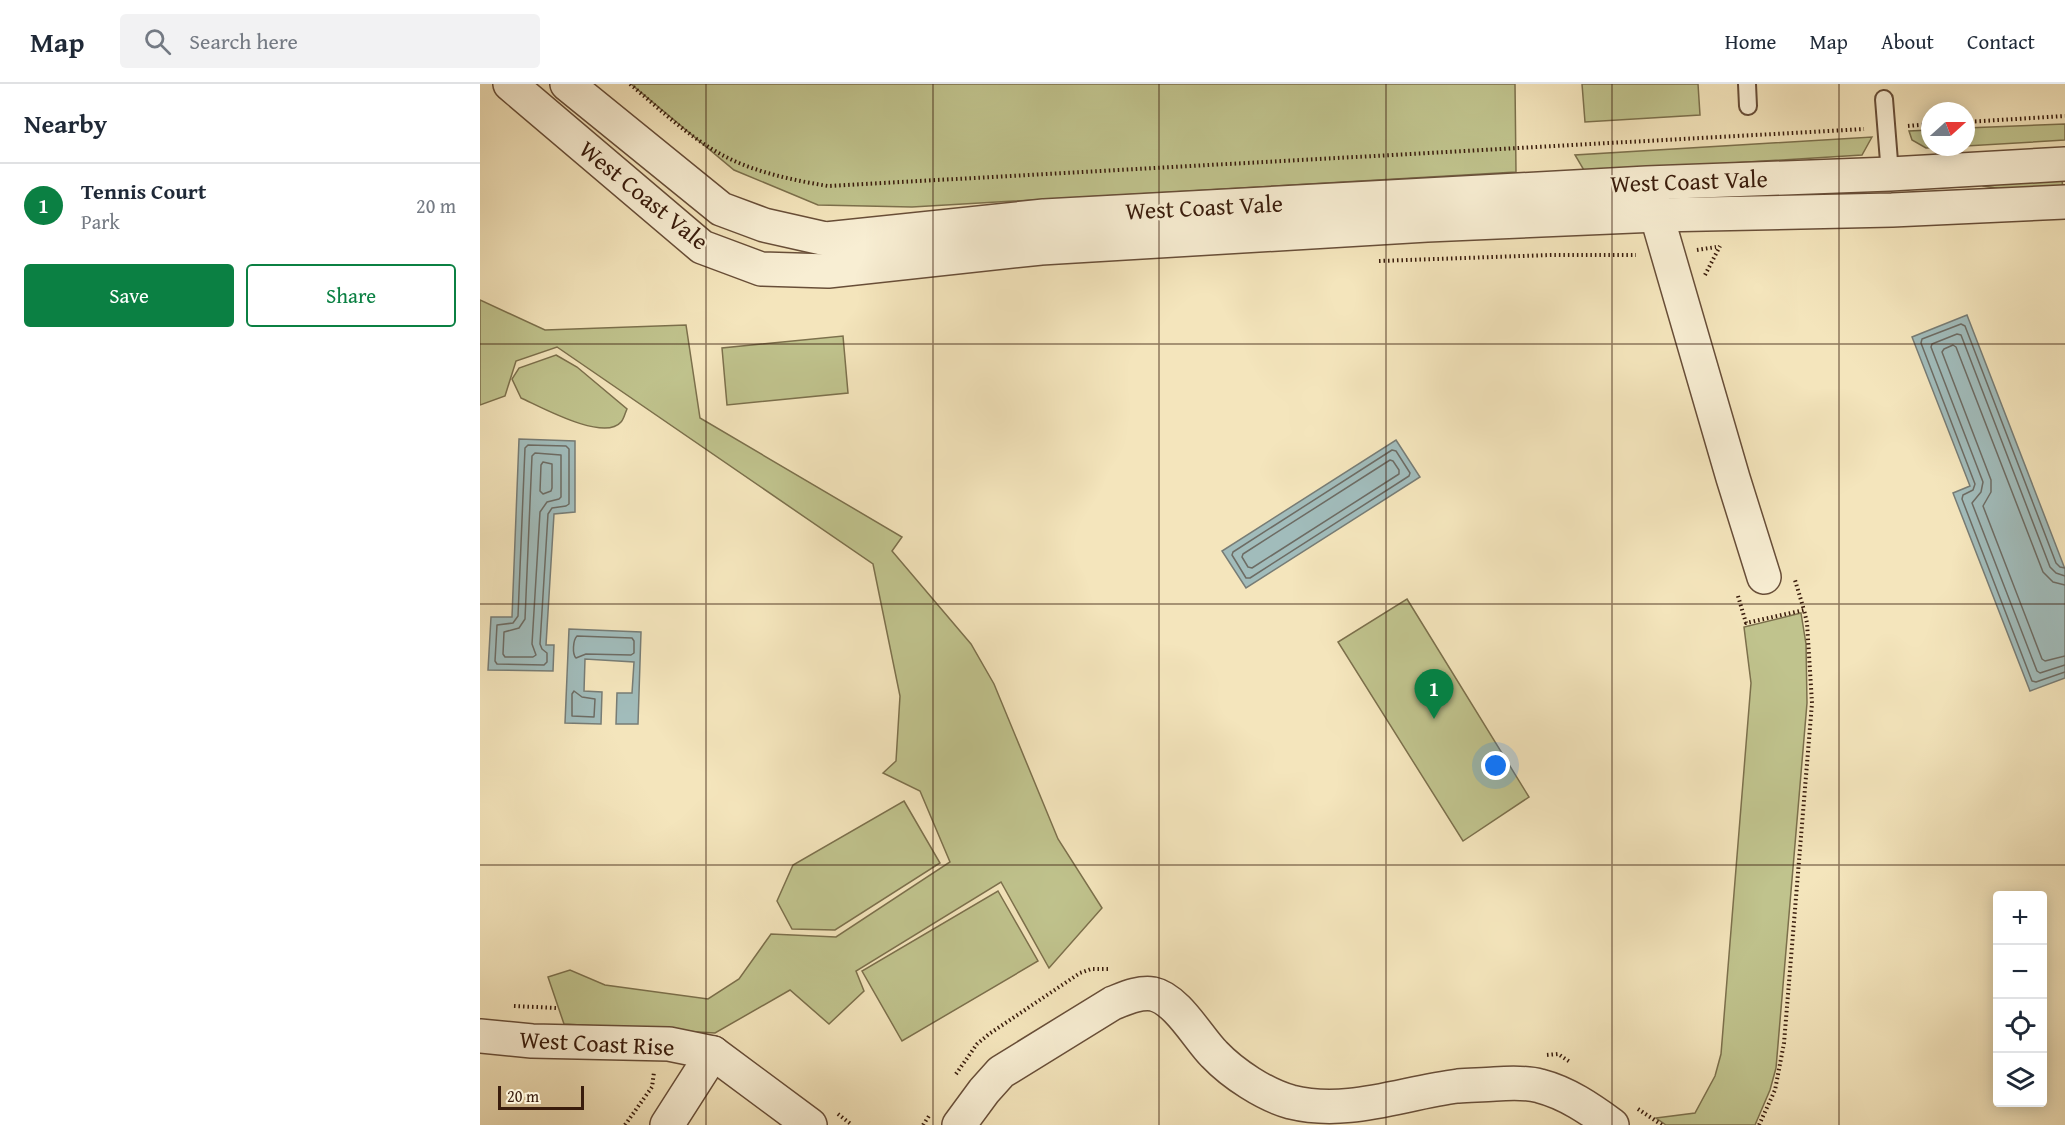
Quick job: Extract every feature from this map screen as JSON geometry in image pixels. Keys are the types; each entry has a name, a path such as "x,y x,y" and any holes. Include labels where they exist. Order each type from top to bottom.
{"street":[{"name":"West Coast Vale","path":"510,84 702,247 761,269 828,271 1041,248 1415,226 1657,215 1892,210 2065,202"},
{"name":"West Coast Vale","path":"567,84 721,209 764,225 826,238 1044,216 1647,183 1890,174 2065,164"},
{"path":"1890,174 1892,210"},
{"path":"1647,183 1657,215"},
{"name":"West Coast Vale","path":"1657,215 1732,478 1764,577"},
{"path":"959,1125 984,1090 1001,1072 1096,1014 1134,995 1154,994 1170,1003 1215,1055 1235,1073 1310,1115 1333,1107 1363,1105 1458,1086 1511,1083 1538,1085 1559,1092 1612,1125"},
{"name":"West Coast Rise","path":"480,1036 532,1041 669,1044 713,1053 810,1125"},
{"name":"West Coast Rise","path":"667,1125 713,1053"}],"lane":[{"path":"1747,84 1748,106"},
{"path":"1884,99 1890,174"}],"path":[{"path":"630,84 701,141 738,162 793,180 828,186 1921,125"},
{"path":"1975,121 2065,116"},
{"path":"1760,1125 1775,1090 1784,1043 1812,702 1807,623 1804,610"},
{"path":"625,1125 652,1087 655,1069"}],"green space":[{"path":"631,84 1515,84 1516,172 912,207 818,205 734,170"},
{"path":"1582,84 1698,84 1700,115 1585,122"},
{"path":"2065,124 2065,140 1975,145 1975,128"},
{"path":"1921,130 1921,145 1912,140 1909,131"},
{"path":"1872,137 1862,155 1585,172 1575,155"},
{"path":"1982,180 2062,180 2063,190 2035,194 1983,186"},
{"path":"480,300 545,330 686,325 700,418 902,537 892,551 971,644 994,684 1058,839 1102,908 1049,968 1001,882 856,971 864,991 829,1024 790,990 715,1033 564,1024 548,977 570,970 605,985 708,999 739,979 771,934 836,937 950,862 920,791 883,773 896,761 900,696 873,564 557,347 516,361 505,396 480,405"},
{"path":"843,336 848,393 727,405 722,348"},
{"path":"556,355 577,367 627,409 621,422 613,427 587,426 521,398 512,379 519,368"},
{"path":"1407,599 1529,797 1463,841 1338,642"},
{"path":"1801,613 1806,644 1807,703 1776,1068 1770,1090 1755,1125 1666,1125 1656,1118 1695,1113 1715,1076 1721,1054 1751,683 1744,627"},
{"path":"904,801 940,863 835,930 792,929 777,901 793,865"},
{"path":"998,891 1038,961 902,1041 862,971"}],"water":[{"path":"1967,315 2065,569 2065,678 2030,691 1953,493 1970,486 1912,337"},
{"path":"519,439 575,441 575,512 554,514 546,645 554,645 553,671 488,670 491,617 512,617"},
{"path":"1396,440 1420,477 1246,588 1222,551"},
{"path":"569,629 641,632 638,724 616,724 617,693 632,693 634,662 585,659 584,691 602,692 601,724 565,723"}],"place":[{"name":"Tennis Court","path":"1434,719"}]}
